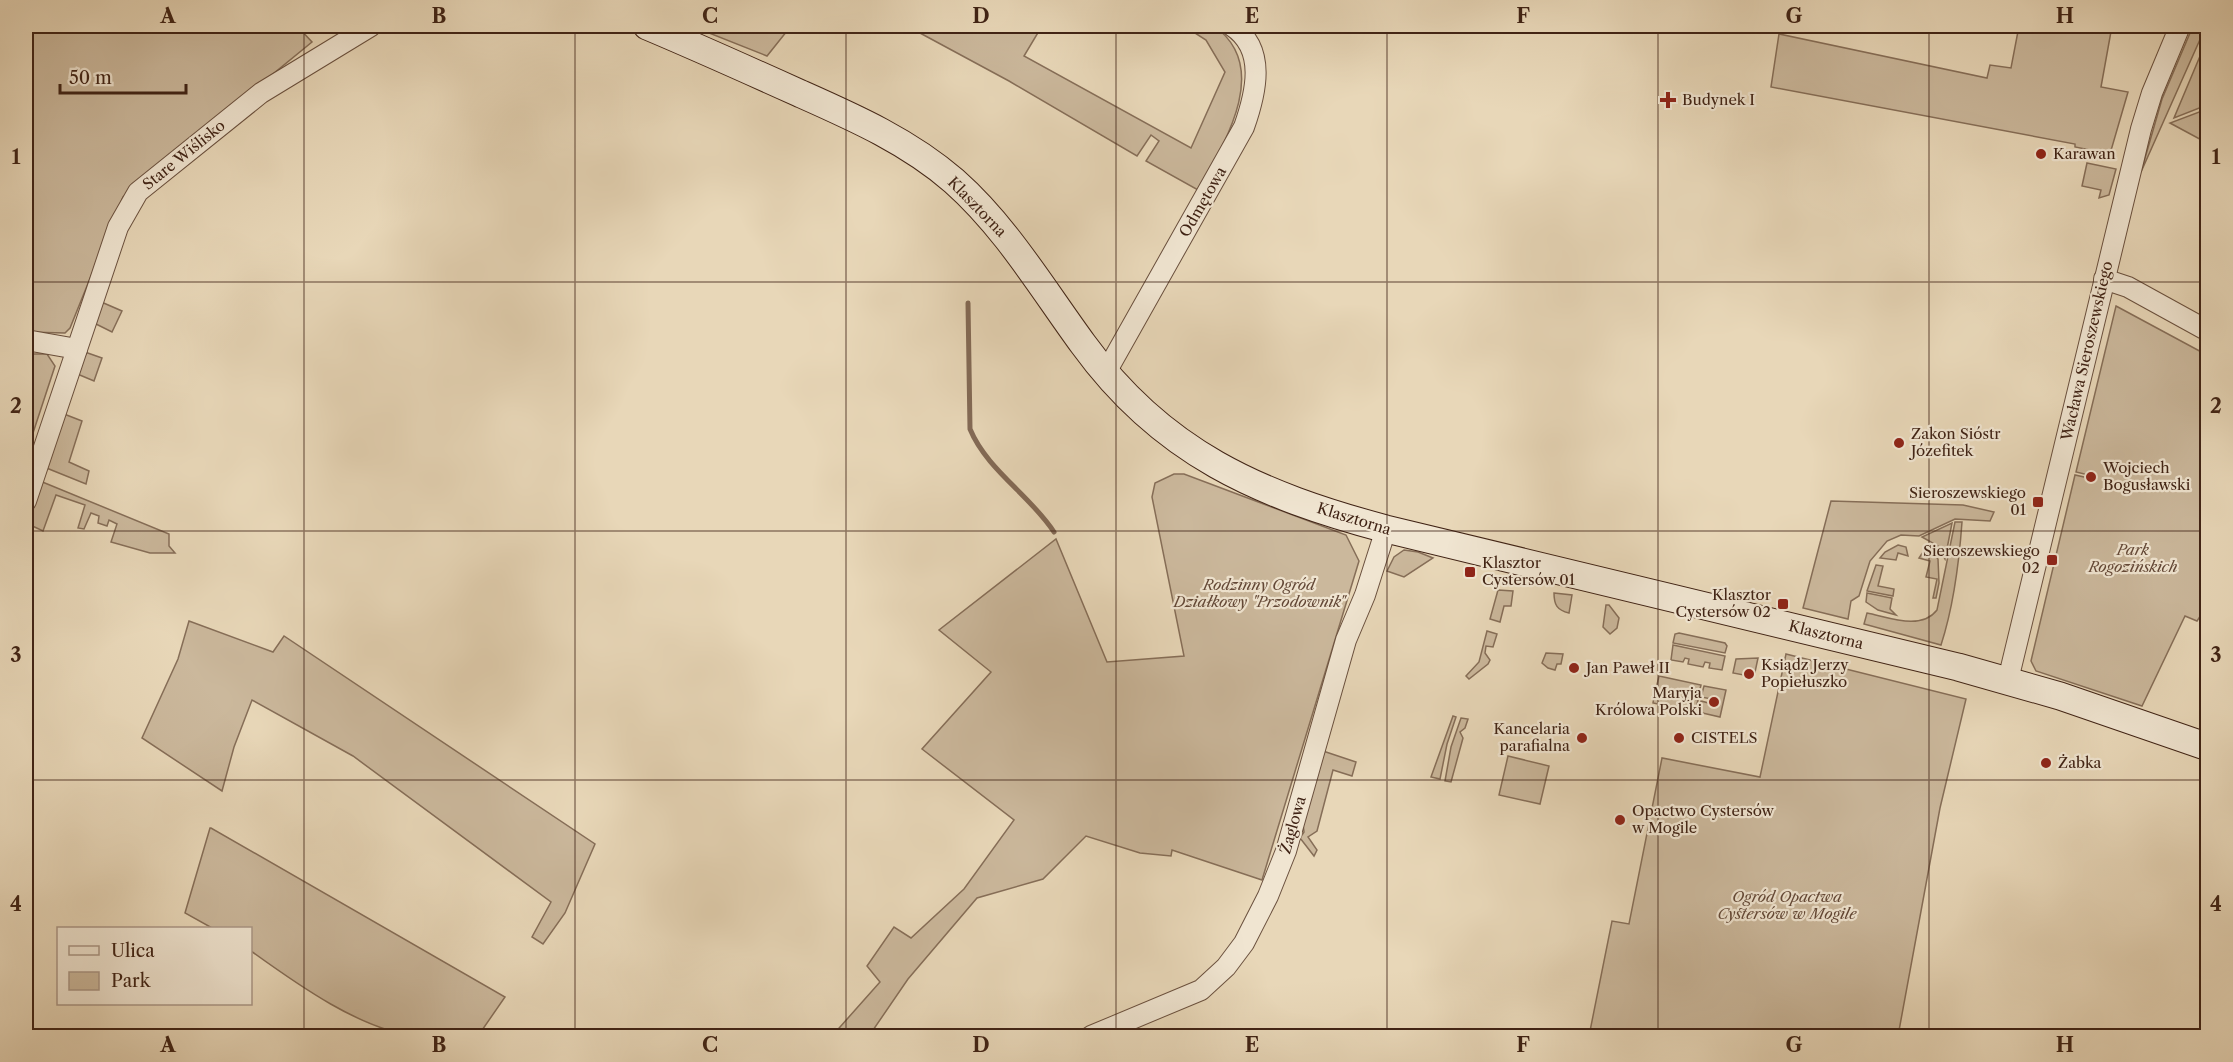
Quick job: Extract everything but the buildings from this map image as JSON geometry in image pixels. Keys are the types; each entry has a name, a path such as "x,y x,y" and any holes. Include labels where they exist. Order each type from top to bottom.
{"street":[{"name":"Stare Wiślisko","path":"26,501 118,227 138,192 261,93 371,26"},
{"name":"Klasztorna","path":"646,26 859,120 905,145 936,166 994,221 1105,374 1148,418 1208,462 1273,492 1386,529 2008,680 2208,747"},
{"name":"Odmętowa","path":"1105,374 1244,127 1254,94 1256,68 1247,38 1232,26"},
{"name":"Wacława Sieroszewskiego","path":"2008,680 2145,115 2180,26"},
{"path":"2104,279 2128,287 2208,331"},
{"path":"26,340 76,349"},
{"name":"Żaglowa","path":"1091,1036 1194,994 1227,967 1244,943 1268,896 1286,851 1346,640 1365,595 1386,529"}],"green space":[{"path":"26,26 297,26 312,42 123,197 70,328 65,333 26,332"},
{"path":"709,26 791,26 767,56 704,31"},
{"path":"907,26 1042,26 1024,56 1191,148 1225,72 1206,40 1184,26 1214,26 1231,43 1240,62 1242,84 1238,106 1220,150 1198,190 1146,161 1159,141 1151,135 1137,156 1009,81"},
{"path":"2019,26 2112,26 2101,87 2128,92 2110,154 2075,147 2075,144 1771,87 1779,34 1987,78 1990,65 2011,68"},
{"path":"2193,26 2206,26 2141,172 2162,99"},
{"path":"2203,49 2207,55 2207,105 2174,118"},
{"path":"2207,109 2207,143 2170,123"},
{"path":"2087,163 2116,169 2109,195 2099,198 2101,190 2082,186"},
{"path":"99,301 122,311 112,332 92,322"},
{"name":"Park Rogozińskich","path":"2116,306 2207,355 2207,606 2197,621 2185,616 2142,706 2036,671 2031,661 2075,475 2093,479 2093,476 2076,472"},
{"path":"82,351 102,358 94,381 75,373"},
{"path":"26,354 47,354 55,366 32,436 26,440"},
{"path":"64,414 82,421 69,462 89,471 86,484 44,467"},
{"name":"Rodzinny Ogród Działkowy \"Przodownik\"","path":"1174,474 1184,474 1346,535 1359,561 1262,880 1172,850 1171,856 1140,853 1086,836 1043,879 977,898 908,979 869,1036 832,1036 880,982 867,966 894,927 911,938 964,889 1014,820 922,749 991,672 939,630 1056,539 1107,662 1184,656 1152,497 1155,483"},
{"path":"40,481 169,534 169,546 175,553 150,553 111,542 117,524 109,520 107,526 98,523 99,516 91,513 84,529 78,528 85,505 56,495 43,531 26,523"},
{"path":"1831,501 1963,505 1994,512 1990,521 1955,519 1919,536 1901,535 1887,541 1870,561 1859,596 1851,601 1848,619 1803,608"},
{"path":"1955,522 1962,522 1959,553 1953,600 1941,645 1864,624 1867,613 1913,621 1922,620 1937,610"},
{"path":"1952,523 1945,559 1938,546 1922,537"},
{"path":"1898,545 1906,547 1908,556 1898,553 1896,560 1880,558 1885,552"},
{"path":"1404,550 1433,558 1404,577 1387,571 1394,557"},
{"path":"1929,551 1938,559 1939,583 1936,598 1933,598 1937,579 1926,577 1930,561 1919,558 1923,552"},
{"path":"1876,565 1883,566 1878,586 1894,589 1893,596 1867,591"},
{"path":"1498,590 1513,591 1511,606 1504,606 1500,622 1490,619"},
{"path":"1554,593 1572,595 1569,613 1557,606"},
{"path":"1867,593 1892,598 1890,609 1896,615 1878,610 1866,602"},
{"path":"1606,605 1609,605 1619,618 1617,628 1610,634 1603,627"},
{"path":"189,621 273,652 284,636 595,844 565,913 543,944 532,937 551,902 353,756 252,700 234,747 222,791 142,738 178,659"},
{"path":"1487,631 1497,634 1493,647 1486,646 1485,653 1490,660 1469,679 1466,676 1479,662"},
{"path":"1675,634 1725,643 1727,646 1725,653 1673,643"},
{"path":"1673,645 1725,656 1722,670 1709,668 1710,663 1705,662 1703,667 1688,664 1689,659 1685,658 1683,662 1671,660"},
{"path":"1546,653 1563,654 1561,664 1557,664 1555,670 1542,663"},
{"name":"Ogród Opactwa Cystersów w Mogile","path":"1786,654 1966,699 1940,808 1898,1036 1589,1036 1612,921 1629,924 1662,758 1760,777"},
{"path":"1758,658 1754,677 1733,673 1736,659"},
{"path":"1659,676 1701,685 1698,697 1656,689"},
{"path":"1704,686 1726,690 1720,717 1698,712 1701,701 1716,705 1717,700 1701,697"},
{"path":"1655,691 1698,700 1695,712 1653,703"},
{"path":"1453,716 1456,717 1447,744 1440,779 1431,777"},
{"path":"1461,718 1468,719 1465,728 1460,732 1463,738 1451,782 1445,781 1451,747"},
{"path":"1320,750 1356,762 1352,776 1333,770 1317,831 1308,837 1317,850 1314,856 1300,838 1304,832 1301,807"},
{"path":"1508,756 1549,766 1540,804 1499,795"},
{"path":"211,828 505,997 478,1036 425,1037 397,1032 352,1016 330,1004 252,952 252,927 210,927 185,913"}],"waterway":[{"path":"968,303 970,429 987,457 1054,532"}],"place":[{"name":"Budynek I","path":"1668,100"},
{"name":"Karawan","path":"2041,154"},
{"name":"Zakon Sióstr Józefitek","path":"1899,443"},
{"name":"Wojciech Bogusławski","path":"2091,477"},
{"name":"Sieroszewskiego 01","path":"2038,502"},
{"name":"Sieroszewskiego 02","path":"2052,560"},
{"name":"Klasztor Cystersów 01","path":"1470,572"},
{"name":"Klasztor Cystersów 02","path":"1783,604"},
{"name":"Jan Paweł II","path":"1574,668"},
{"name":"Ksiądz Jerzy Popiełuszko","path":"1749,674"},
{"name":"Maryja Królowa Polski","path":"1714,702"},
{"name":"Kancelaria parafialna","path":"1582,738"},
{"name":"CISTELS","path":"1679,738"},
{"name":"Żabka","path":"2046,763"},
{"name":"Opactwo Cystersów w Mogile","path":"1620,820"}]}
